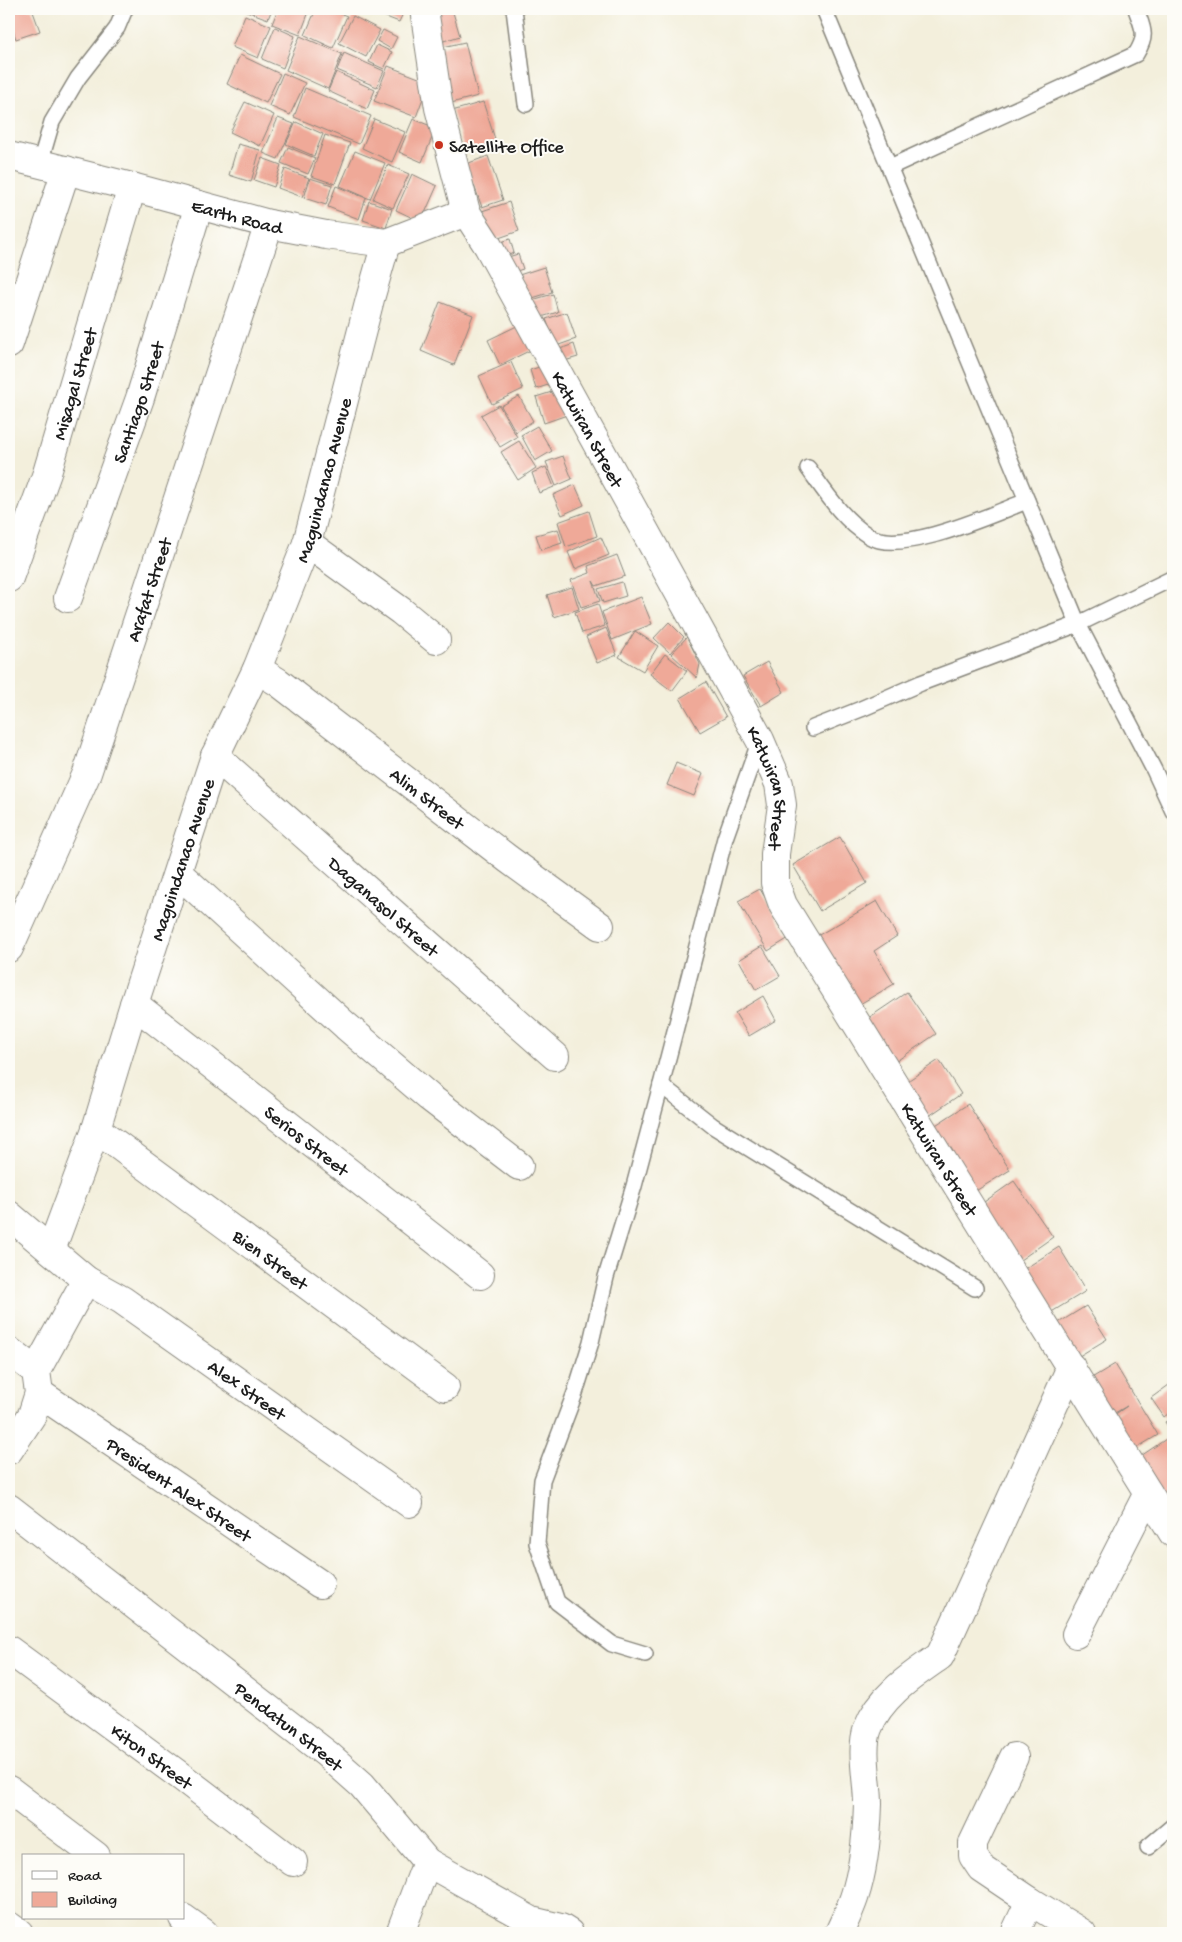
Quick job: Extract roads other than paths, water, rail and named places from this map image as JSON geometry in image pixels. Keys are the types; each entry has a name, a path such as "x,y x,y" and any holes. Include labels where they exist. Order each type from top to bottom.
{"street":[{"name":"Katwiran Street","path":"424,9 439,108 466,212 488,246 760,740 779,784 782,805 775,854 775,883 783,905 1173,1533"},
{"name":"Earth Road","path":"9,156 269,224 326,235 386,243 466,212"},
{"path":"9,344 66,170"},
{"name":"Misagal Street","path":"9,578 47,473 132,187"},
{"name":"Santiago Street","path":"68,598 140,398 199,205"},
{"name":"Arafat Street","path":"11,934 87,773 269,224"},
{"name":"Maguindanao Avenue","path":"51,1250 96,1129 134,1004 215,756 257,668 307,543 386,243"},
{"path":"307,543 401,611 436,640"},
{"name":"Alim Street","path":"257,668 278,682 508,859 600,926"},
{"name":"Daganasol Street","path":"215,756 555,1056"},
{"path":"178,873 354,1032 430,1097 519,1166"},
{"name":"Serios Street","path":"134,1004 480,1275"},
{"name":"Bien Street","path":"96,1129 445,1387"},
{"path":"9,1215 86,1280 38,1382 32,1415 9,1450"},
{"name":"Alex Street","path":"86,1280 122,1300 409,1503"},
{"name":"President Alex Street","path":"9,1351 38,1382 320,1584"},
{"path":"839,1933 854,1898 864,1861 868,1804 865,1757 867,1729 879,1706 912,1676 940,1656 1070,1367"},
{"path":"1076,1634 1148,1493"},
{"name":"Pendatun Street","path":"9,1508 327,1754 362,1785 427,1862 529,1927 561,1928 570,1933"},
{"name":"Kiton Street","path":"9,1650 183,1778 293,1862"},
{"path":"1014,1757 973,1843 972,1850 977,1863 981,1868 1030,1901 1082,1933"},
{"path":"9,1790 93,1854"},
{"path":"400,1933 427,1862"},
{"path":"1014,1933 1030,1901"},
{"path":"185,1919 204,1933"},
{"path":"9,1926 19,1933"}],"lane":[{"path":"40,163 52,122 78,78 116,28 125,9"},
{"path":"514,9 526,104"},
{"path":"824,9 1078,624 1154,770 1173,811"},
{"path":"890,167 1136,54 1144,42 1142,27 1136,9"},
{"path":"808,468 844,516 871,537 894,543 924,539 1027,501"},
{"path":"812,728 921,683 1078,624 1173,578"},
{"path":"645,1654 612,1644 557,1602 538,1543 542,1480 575,1393 591,1342 606,1277 634,1186 726,838 760,740"},
{"path":"661,1085 713,1126 975,1288"},
{"path":"1148,1847 1173,1826"}],"place":[{"name":"Satellite Office","path":"439,145"}]}
